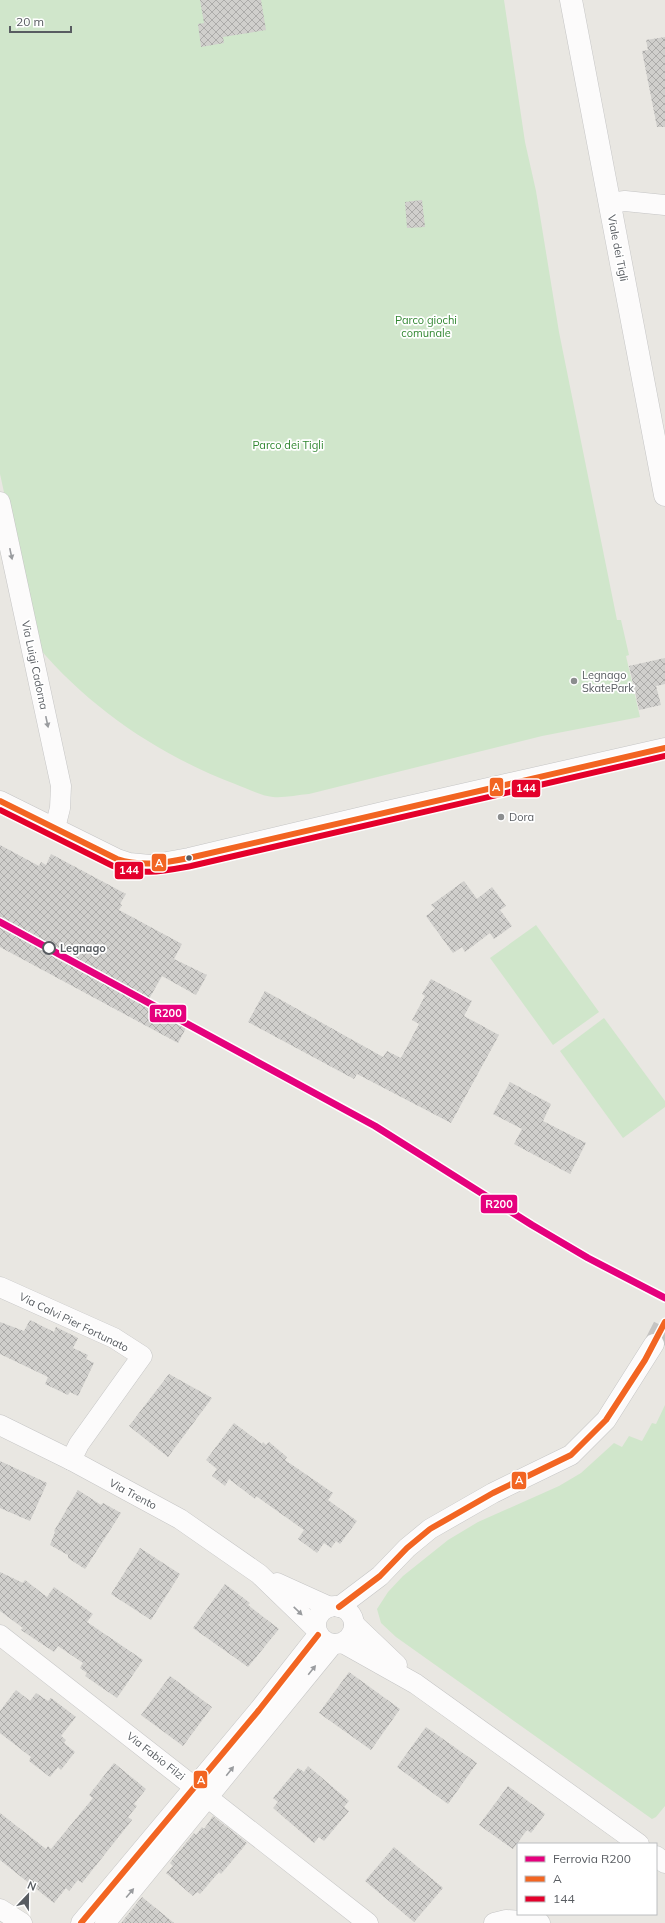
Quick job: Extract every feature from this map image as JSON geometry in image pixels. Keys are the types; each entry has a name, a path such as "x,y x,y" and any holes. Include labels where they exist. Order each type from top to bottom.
{"street":[{"name":"Viale dei Tigli","path":"571,0 665,495"},
{"path":"609,203 625,201 665,205"},
{"name":"Via Luigi Cadorna","path":"0,502 60,786 60,808 56,828"},
{"path":"0,801 117,859 129,863 150,865 189,858 387,811 665,748"},
{"name":"Via Calvi Pier Fortunato","path":"0,1287 114,1338 142,1356 79,1444 71,1460"},
{"path":"327,1638 316,1622 318,1615 335,1607 380,1576 406,1548 430,1529 493,1493 571,1455 606,1420 654,1344"},
{"name":"Via Trento","path":"0,1425 71,1460 180,1519 259,1574 298,1594 335,1607"},
{"name":"Via Trento","path":"259,1574 327,1638 416,1684"},
{"path":"105,1923 202,1792 327,1638 352,1635 354,1623 380,1576"},
{"path":"335,1607 349,1612 354,1623 416,1684 638,1843"},
{"name":"Via Fabio Filzi","path":"0,1635 368,1923"},
{"path":"81,1923 202,1792"},
{"path":"0,1909 22,1923"},
{"path":"494,1923 506,1920 540,1923"}],"green space":[{"name":"Parco dei Tigli","path":"0,0 504,0 525,142 536,191 559,332 617,620 621,620 629,655 626,656 640,717 542,736 309,794 273,797 259,794 207,772 153,744 128,728 80,690 38,647 0,474"},
{"path":"536,925 599,1012 553,1045 490,958"},
{"path":"604,1018 665,1101 665,1107 623,1138 560,1051"},
{"path":"665,1405 665,1806 656,1817 652,1819 396,1637 381,1623 377,1609 388,1592 403,1576 448,1540 478,1522 559,1486 581,1473 614,1443 622,1447 629,1436 642,1441 652,1423 656,1424"}],"building":[{"path":"200,0 261,0 266,30 223,37 224,43 201,47 198,24 204,23"},
{"path":"665,37 665,127 657,127 642,51 648,50 646,40"},
{"path":"422,200 425,227 407,228 405,202"},
{"path":"665,658 665,684 656,686 661,705 639,710 629,666"},
{"path":"0,845 39,866 41,862 46,865 51,854 126,894 120,904 122,905 119,910 182,944 174,959 207,975 196,995 162,976 145,1006 186,1028 178,1043 0,947"},
{"path":"464,881 477,899 492,887 506,906 500,910 512,926 494,939 490,933 465,952 462,947 453,953 426,916 435,909 431,905"},
{"path":"431,979 472,1001 464,1016 499,1035 451,1123 357,1074 354,1079 248,1022 265,991 383,1057 387,1051 401,1058 419,1024 412,1020 425,996 422,994"},
{"path":"510,1082 551,1104 543,1121 586,1143 570,1174 514,1144 522,1129 493,1114"},
{"path":"30,1320 54,1332 56,1327 78,1338 73,1348 88,1355 86,1359 94,1363 78,1396 70,1392 68,1395 45,1384 48,1377 0,1354 0,1322 24,1331"},
{"path":"169,1374 212,1398 168,1457 129,1426"},
{"path":"234,1423 262,1444 263,1442 266,1445 269,1442 287,1457 285,1460 333,1493 328,1500 357,1521 340,1544 336,1541 331,1548 324,1543 317,1553 298,1539 304,1530 256,1496 255,1499 229,1479 225,1486 212,1476 217,1469 206,1460"},
{"path":"0,1461 47,1483 30,1521 0,1508"},
{"path":"78,1490 101,1505 103,1503 121,1513 85,1569 68,1558 68,1555 50,1545 55,1532 54,1531"},
{"path":"140,1548 180,1574 151,1620 111,1594"},
{"path":"0,1572 23,1583 25,1580 47,1597 54,1587 93,1614 87,1622 143,1660 117,1698 85,1676 87,1673 80,1668 83,1663 58,1646 54,1652 21,1630 23,1628 0,1611"},
{"path":"225,1584 250,1603 248,1605 279,1629 248,1667 193,1628"},
{"path":"349,1672 400,1709 371,1750 319,1713"},
{"path":"170,1676 212,1707 183,1746 141,1715"},
{"path":"16,1690 30,1701 36,1693 48,1701 51,1698 76,1717 61,1736 66,1740 64,1743 75,1752 61,1770 58,1767 50,1777 29,1761 31,1757 0,1733 0,1711"},
{"path":"426,1727 477,1763 448,1804 397,1767"},
{"path":"114,1763 146,1789 134,1804 137,1806 128,1817 132,1820 82,1883 78,1880 69,1891 66,1888 54,1903 0,1860 0,1813 46,1849 48,1846 51,1849 93,1798 89,1795"},
{"path":"308,1766 349,1801 344,1807 349,1811 324,1841 319,1837 314,1843 273,1808 278,1802 273,1798 298,1768 304,1772"},
{"path":"508,1786 545,1814 531,1833 527,1830 513,1849 479,1825"},
{"path":"213,1816 247,1843 221,1874 219,1872 200,1894 197,1892 193,1896 166,1873 173,1866 170,1863 194,1833 196,1835 202,1827 204,1829"},
{"path":"394,1847 443,1888 414,1922 365,1881"},
{"path":"142,1897 174,1923 121,1923"}],"tunnel":[{"path":"654,1344 665,1322"}],"rail line":[{"name":"R200","path":"0,922 375,1126 532,1225 588,1258 665,1298"}],"transit line":[{"name":"A","path":"0,801 117,859 144,864 189,858 665,748"},
{"name":"144","path":"0,810 113,866 133,871 152,872 191,866 665,756"},
{"name":"A","path":"339,1607 380,1576 407,1548 430,1529 493,1493 571,1455 606,1420 645,1360 665,1322"},
{"name":"A","path":"81,1923 259,1710 318,1635"}],"place":[{"name":"Legnago SkatePark","path":"574,681"},
{"name":"Dora","path":"501,817"},
{"name":"Legnago","path":"49,948"}],"park label":[{"name":"Parco giochi comunale","path":"426,326"}]}
